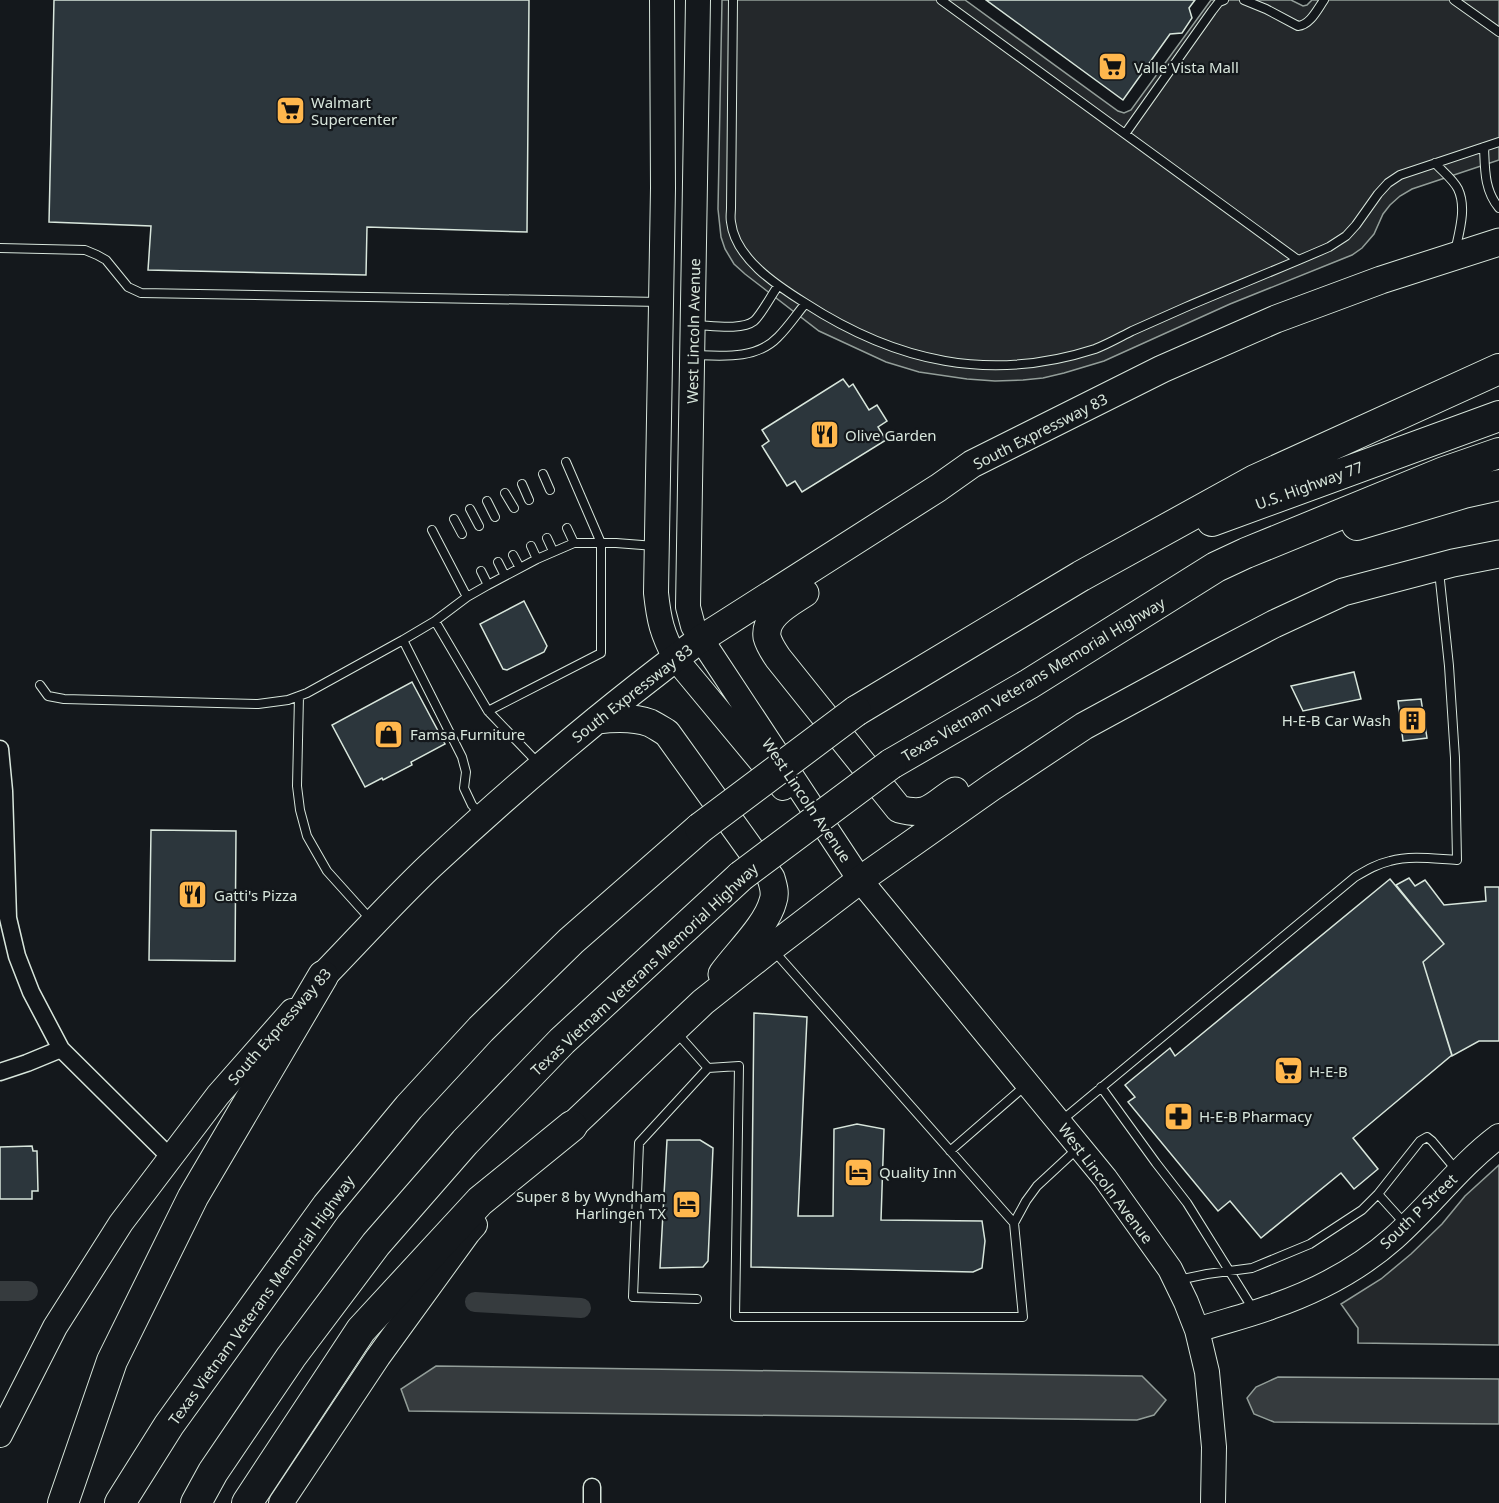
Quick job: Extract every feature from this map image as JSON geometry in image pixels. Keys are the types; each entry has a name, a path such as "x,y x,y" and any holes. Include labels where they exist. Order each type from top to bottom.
{"highway":[{"path":"1119,555 1255,480 1499,369"},
{"name":"U.S. Highway 77","path":"1119,555 1499,416"},
{"path":"1216,567 1444,472 1499,453"},
{"path":"1216,567 1464,493 1499,485"},
{"name":"Texas Vietnam Veterans Memorial Highway","path":"120,1503 169,1425 327,1206 410,1107 481,1029 571,941 700,828 856,711 1119,555"},
{"name":"Texas Vietnam Veterans Memorial Highway","path":"196,1503 213,1472 291,1357 376,1244 465,1142 562,1041 741,876 891,764 1029,684 1216,567"},
{"path":"63,1503 112,1361 193,1197 323,976"},
{"path":"247,1503 362,1330 480,1201 572,1126"}],"main road":[{"name":"South Expressway 83","path":"323,976 430,866 542,766 675,658 972,464 1162,369 1276,319 1381,280 1499,242"},
{"path":"938,488 937,503 934,509 777,613 767,631 770,646 898,809 908,812 920,813 933,807 952,792 1033,742 1059,730 1084,726"},
{"path":"572,1126 703,1002 771,948 860,880 992,787 1084,726 1253,634 1343,592 1499,554"},
{"path":"597,720 616,718 636,720 650,723 667,733 771,878 774,891 773,902 761,926 729,964 703,1002"}],"street":[{"path":"662,0 663,188 656,593 659,621 675,658 860,880"},
{"name":"West Lincoln Avenue","path":"698,0 688,607 693,626 860,880 1105,1178 1170,1269 1197,1330 1207,1372 1214,1447 1213,1503"},
{"path":"0,749 4,790 3,871 8,918 6,934 61,1049 171,1158"},
{"name":"South Expressway 83","path":"0,1435 55,1327 121,1223 218,1095 323,976"},
{"path":"0,1072 61,1049"},
{"path":"281,1503 378,1357 468,1233 572,1126"},
{"name":"South P Street","path":"1197,1330 1271,1307 1321,1287 1371,1256 1395,1237 1479,1150 1499,1136"}],"lane":[{"path":"734,0 731,222 735,237 744,252 759,270 778,286 852,330 924,357 961,364 990,366 1020,364 1059,358 1097,348 1329,247 1346,236 1378,194 1389,182 1400,175 1499,142"},
{"path":"941,0 1298,260"},
{"path":"1125,134 1212,11 1219,2 1224,0"},
{"path":"1244,0 1298,26 1303,26 1324,0"},
{"path":"1454,0 1499,32"},
{"path":"1484,147 1489,194 1499,208"},
{"path":"1435,163 1458,189 1461,200 1461,223 1454,256"},
{"path":"0,248 85,250 106,260 128,287 141,292 661,302"},
{"path":"693,324 738,326 754,321 778,286"},
{"path":"692,355 737,355 751,353 771,344 805,304"},
{"path":"488,711 601,653 601,543 567,462"},
{"path":"543,474 550,490"},
{"path":"522,484 529,500"},
{"path":"506,493 514,508"},
{"path":"487,501 495,518"},
{"path":"470,509 479,525"},
{"path":"454,519 462,534"},
{"path":"567,528 574,543"},
{"path":"432,530 468,597"},
{"path":"547,538 553,551"},
{"path":"40,685 48,696 64,699 258,704 288,700 308,693 404,640 488,585 553,551 574,543 657,546"},
{"path":"531,546 537,559"},
{"path":"513,555 520,568"},
{"path":"498,562 505,576"},
{"path":"1059,1122 1355,877 1373,866 1392,860 1410,858 1457,860 1455,749 1439,567"},
{"path":"481,571 488,585"},
{"path":"435,621 488,711 542,766"},
{"path":"404,640 462,757 466,772 464,788 472,804 484,818"},
{"path":"299,696 297,786 307,836 327,871 374,923"},
{"path":"771,948 1014,1223"},
{"path":"674,1029 708,1068"},
{"path":"697,1299 633,1297 639,1143 708,1068 739,1066 735,1317 1023,1317 1014,1223 1037,1186 1079,1146"},
{"path":"950,1151 1028,1084"},
{"path":"1101,1087 1187,1203 1254,1312"},
{"path":"1176,1281 1252,1268 1310,1244 1362,1209 1378,1194 1420,1142 1427,1137 1458,1172"},
{"path":"1378,1194 1406,1225"}],"shaded area":[{"path":"722,0 965,0 1118,111 1124,113 1131,110 1211,0 1291,0 1303,6 1312,0 1499,0 1499,160 1412,189 1400,196 1383,214 1374,234 1362,248 1352,255 1230,304 1104,361 1043,378 1023,380 967,379 919,372 886,362 819,331 745,274 734,264 725,249 721,237 718,209"},
{"path":"1499,1165 1499,1345 1358,1343 1358,1328 1341,1304 1381,1279 1411,1254 1442,1224 1465,1196"},
{"path":"436,1366 1142,1376 1166,1400 1154,1415 1137,1420 409,1411 401,1389"},
{"path":"1278,1377 1499,1379 1499,1424 1274,1422 1254,1414 1247,1398 1256,1387"}],"building":[{"name":"Walmart Supercenter","path":"54,0 529,0 527,232 367,227 366,275 148,270 151,226 49,222"},
{"name":"Valle Vista Mall","path":"986,0 1195,0 1189,8 1192,18 1182,33 1170,34 1123,100"},
{"name":"Olive Garden","path":"843,379 849,387 853,384 869,410 877,405 887,421 878,427 886,440 802,492 795,481 787,486 762,446 769,441 762,430"},
{"path":"524,601 547,646 544,652 507,670 503,669 480,624"},
{"path":"1354,672 1361,699 1303,711 1291,686"},
{"name":"Famsa Furniture","path":"412,682 445,744 411,762 412,765 365,787 332,725"},
{"name":"H-E-B Car Wash","path":"1421,699 1427,738 1403,741 1398,701"},
{"name":"Gatti's Pizza","path":"151,830 236,831 235,961 149,960"},
{"path":"1409,878 1415,886 1425,880 1444,905 1486,901 1485,887 1499,887 1499,1041 1479,1041 1452,1056 1423,962 1444,944 1396,885"},
{"name":"H-E-B","path":"1390,879 1444,944 1423,962 1452,1055 1353,1138 1378,1169 1354,1189 1341,1173 1261,1238 1230,1201 1218,1211 1128,1102 1135,1097 1125,1085 1170,1048 1175,1056"},
{"name":"Quality Inn","path":"754,1013 807,1017 798,1216 833,1216 834,1129 857,1124 884,1129 881,1220 982,1221 985,1241 982,1268 973,1272 751,1267"},
{"name":"Super 8 by Wyndham Harlingen TX","path":"667,1140 700,1140 713,1148 708,1261 703,1267 660,1268"},
{"path":"32,1146 33,1151 37,1151 38,1191 32,1191 32,1199 0,1199 0,1147"}],"waterway":[{"path":"0,1291 28,1291"},
{"path":"475,1302 581,1308"}],"place":[{"name":"Valle Vista Mall","path":"1113,67"},
{"name":"Walmart Supercenter","path":"290,111"},
{"name":"Olive Garden","path":"824,435"},
{"name":"H-E-B Car Wash","path":"1412,720"},
{"name":"Famsa Furniture","path":"389,734"},
{"name":"Gatti's Pizza","path":"193,895"},
{"name":"H-E-B","path":"1288,1071"},
{"name":"H-E-B Pharmacy","path":"1178,1116"},
{"name":"Quality Inn","path":"858,1172"},
{"name":"Super 8 by Wyndham Harlingen TX","path":"687,1205"}]}
